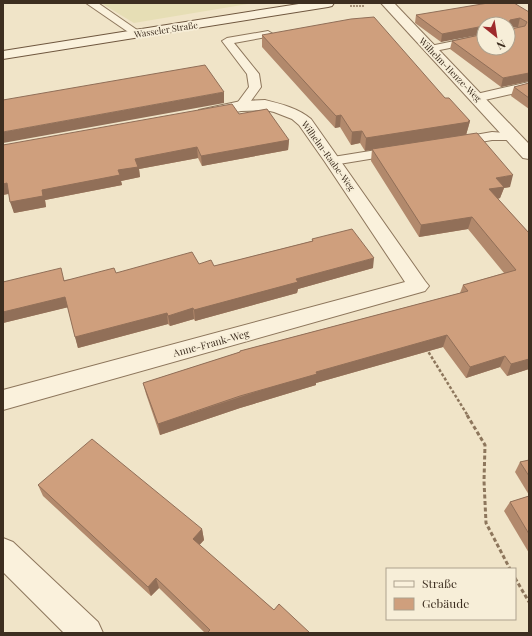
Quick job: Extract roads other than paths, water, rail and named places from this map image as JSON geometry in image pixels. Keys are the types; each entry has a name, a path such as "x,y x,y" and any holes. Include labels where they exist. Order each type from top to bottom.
{"street":[{"name":"Wasseler Straße","path":"3,55 328,3"},
{"name":"Wilhelm-Henze-Weg","path":"388,4 476,98 521,136 529,154"},
{"name":"Wilhelm-Raabe-Weg","path":"190,116 241,106 265,105 279,108 298,116 305,122 333,161 418,286"},
{"name":"Anne-Frank-Weg","path":"3,400 418,286"},
{"path":"3,552 87,633"}],"lane":[{"path":"91,3 138,34"},
{"path":"241,106 255,87 253,74 227,41 268,34"},
{"path":"430,49 476,40"},
{"path":"476,98 529,86"},
{"path":"445,144 492,136 521,136"},
{"path":"333,161 407,150"}]}
